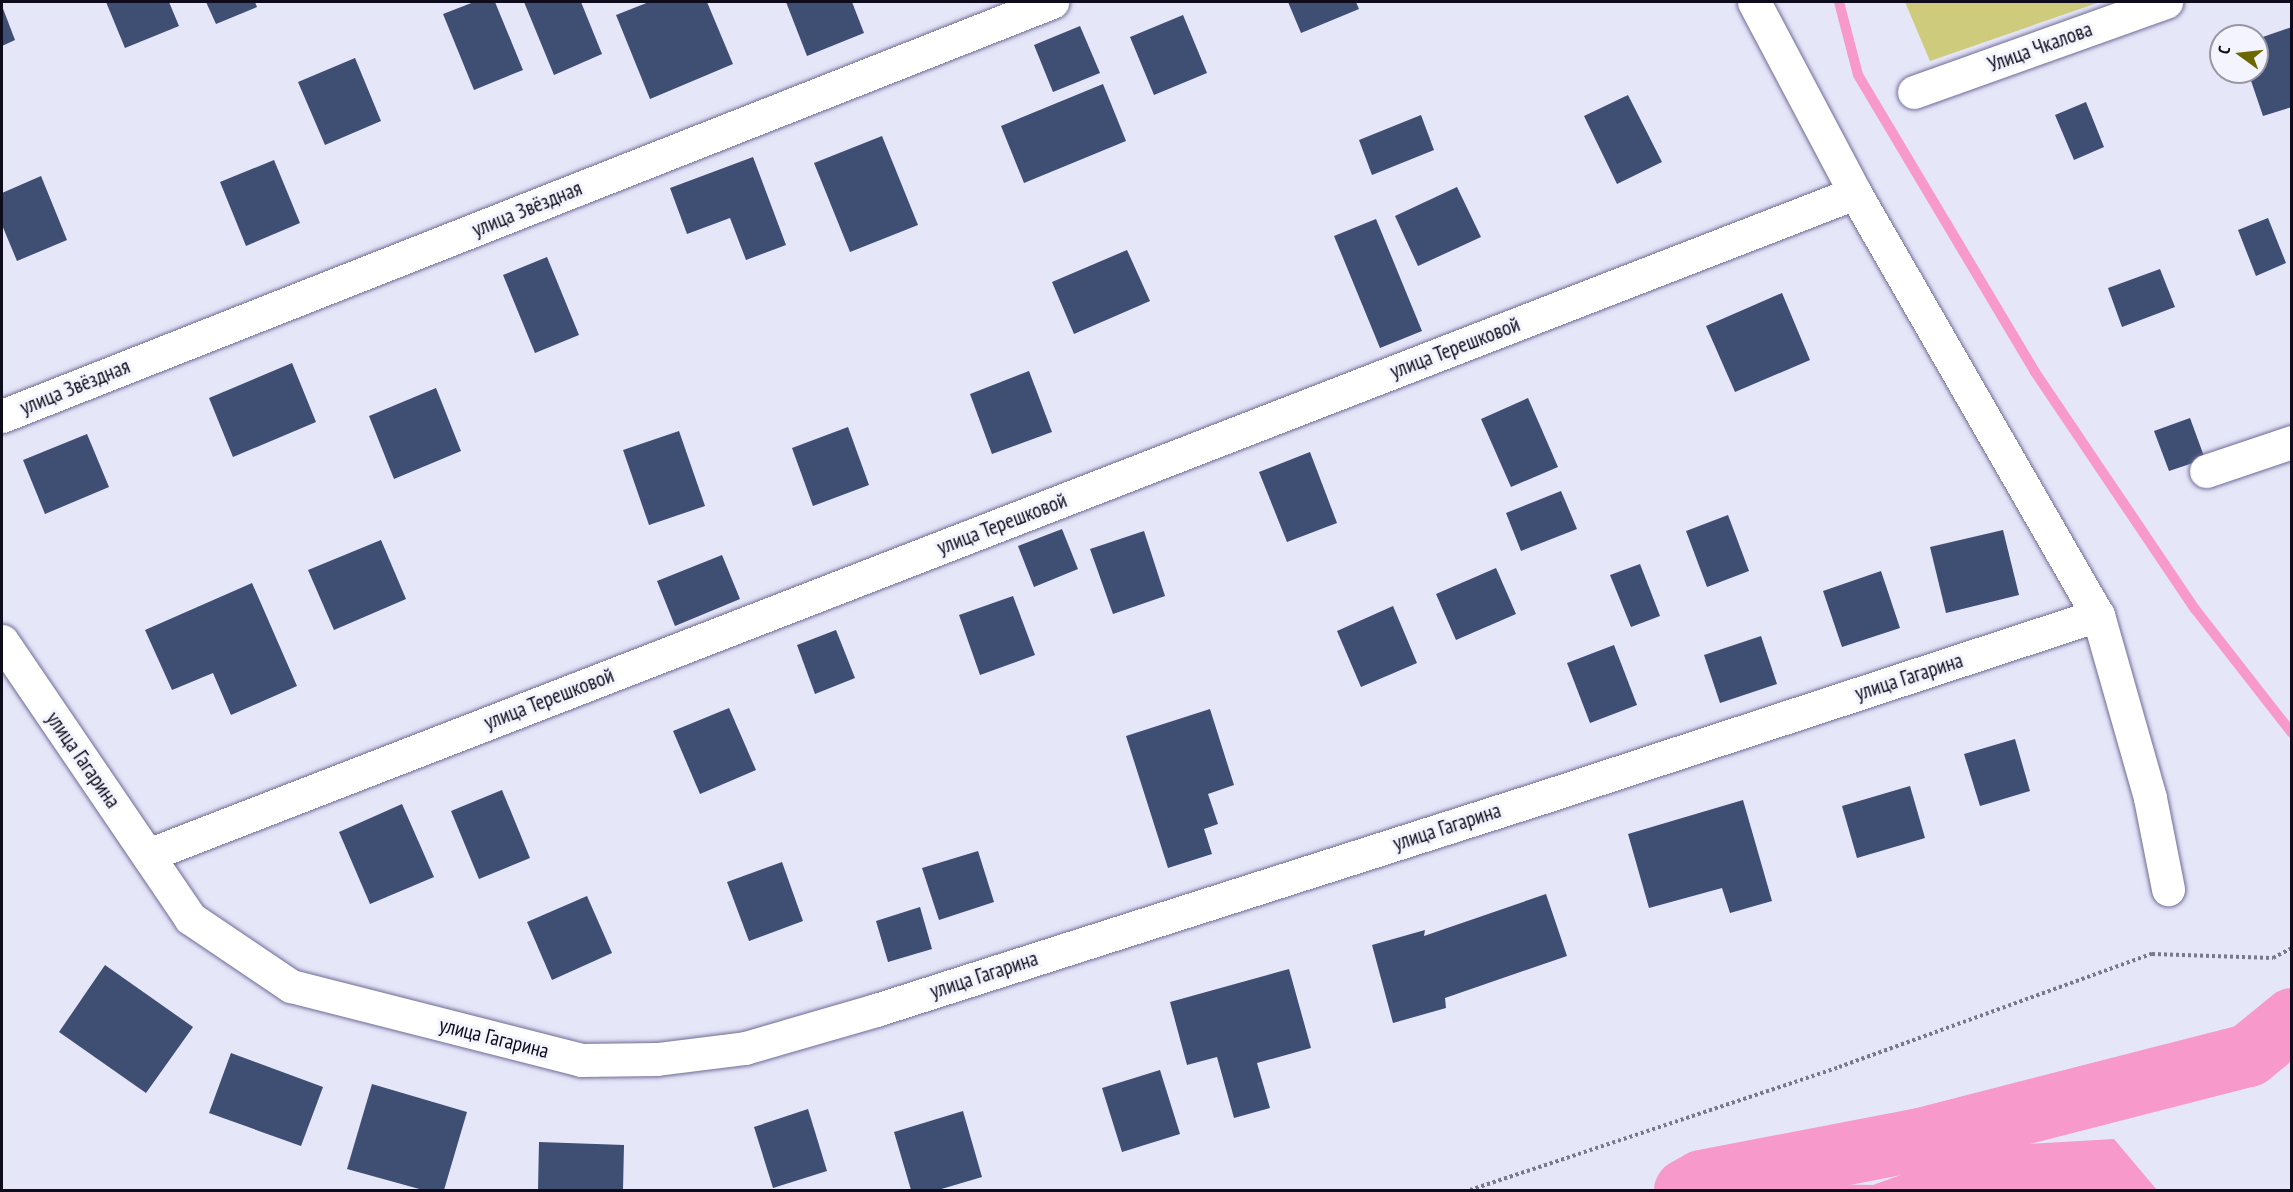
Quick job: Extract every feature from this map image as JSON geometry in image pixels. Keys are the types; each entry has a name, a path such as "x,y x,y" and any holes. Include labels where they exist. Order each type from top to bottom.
{"street":[{"name":"улица Звёздная","path":"2,416 1052,2"},
{"path":"1754,2 1855,193 2098,615 2150,798 2168,889"},
{"name":"Улица Чкалова","path":"1914,92 2166,2"},
{"name":"улица Терешковой","path":"148,855 1855,193"},
{"path":"2206,471 2292,442"},
{"name":"улица Гагарина","path":"2,641 190,918 291,986 581,1060 657,1059 745,1048 876,1010 1557,792 2098,615"}],"path":[{"path":"1470,1191 1839,1067 2152,954 2273,958 2292,948"}],"shaded area":[{"path":"1905,2 2100,2 1930,61"},
{"path":"2114,1139 2157,1190 1755,1190 1756,1183 1873,1185 1979,1147"}],"building":[{"path":"106,2 169,2 179,26 125,48"},
{"path":"206,2 255,2 257,7 216,24"},
{"path":"474,2 495,2 523,70 474,90 443,14"},
{"path":"524,2 581,2 602,54 554,75"},
{"path":"649,2 707,2 733,64 650,99 616,15"},
{"path":"786,2 852,2 864,33 807,56"},
{"path":"1288,2 1356,2 1359,9 1301,33"},
{"path":"2,6 15,40 2,46"},
{"path":"1183,15 1207,73 1154,95 1130,37"},
{"path":"1080,26 1100,73 1053,92 1034,45"},
{"path":"2292,27 2292,107 2263,116 2252,84 2269,84 2269,35"},
{"path":"355,58 381,121 325,145 298,82"},
{"path":"1103,84 1126,141 1024,183 1001,126"},
{"path":"1628,95 1662,162 1617,184 1584,116"},
{"path":"2086,102 2104,147 2074,160 2055,115"},
{"path":"1421,115 1434,150 1372,175 1359,140"},
{"path":"882,136 918,225 850,252 814,163"},
{"path":"753,157 786,245 746,260 730,218 687,234 670,188"},
{"path":"274,160 300,223 246,246 220,182"},
{"path":"41,176 67,240 17,261 2,225 2,193"},
{"path":"1457,187 1481,237 1418,266 1395,216"},
{"path":"2268,218 2286,263 2256,276 2238,230"},
{"path":"1376,219 1422,331 1380,348 1334,236"},
{"path":"1127,250 1150,301 1074,334 1052,282"},
{"path":"547,257 579,335 535,353 503,275"},
{"path":"2160,269 2175,307 2122,327 2108,288"},
{"path":"1782,293 1810,360 1735,392 1706,326"},
{"path":"292,363 316,422 233,457 209,398"},
{"path":"1029,371 1052,432 992,454 970,394"},
{"path":"436,388 461,451 394,479 369,416"},
{"path":"1528,398 1558,467 1511,487 1481,419"},
{"path":"2190,418 2205,459 2169,471 2154,431"},
{"path":"848,427 869,485 813,506 792,448"},
{"path":"679,431 705,506 649,525 623,450"},
{"path":"87,434 109,487 45,514 23,460"},
{"path":"1310,452 1337,523 1287,542 1259,472"},
{"path":"1561,491 1577,529 1521,551 1506,513"},
{"path":"1728,515 1749,571 1707,587 1686,531"},
{"path":"1062,529 1078,569 1034,587 1018,546"},
{"path":"2003,530 2019,595 1946,613 1930,547"},
{"path":"1144,531 1165,596 1113,614 1090,549"},
{"path":"381,540 406,599 334,630 308,570"},
{"path":"722,555 740,599 675,626 657,581"},
{"path":"1640,564 1660,616 1631,627 1610,575"},
{"path":"1496,568 1516,614 1456,640 1436,594"},
{"path":"1881,571 1900,628 1842,647 1823,591"},
{"path":"252,583 297,686 231,715 213,673 172,690 145,630"},
{"path":"1013,596 1035,655 980,675 959,615"},
{"path":"1393,606 1417,663 1361,687 1337,631"},
{"path":"836,630 855,678 815,694 797,645"},
{"path":"1761,636 1777,684 1720,703 1704,655"},
{"path":"1614,645 1637,705 1590,723 1567,663"},
{"path":"729,708 756,770 700,794 673,731"},
{"path":"1210,709 1234,785 1208,794 1218,824 1204,829 1212,854 1168,868 1126,736"},
{"path":"2015,739 2030,791 1980,806 1964,754"},
{"path":"1910,786 1925,838 1857,858 1842,806"},
{"path":"502,790 530,858 479,879 451,811"},
{"path":"1743,800 1772,901 1730,913 1722,888 1649,908 1628,834"},
{"path":"402,804 434,877 370,904 339,832"},
{"path":"978,851 994,902 939,920 922,868"},
{"path":"782,862 803,921 749,941 727,882"},
{"path":"1546,894 1567,956 1445,998 1446,1008 1393,1023 1372,945 1425,930 1424,936"},
{"path":"587,896 612,953 552,980 527,922"},
{"path":"920,907 932,949 888,962 876,921"},
{"path":"105,965 193,1027 146,1093 59,1032"},
{"path":"1289,969 1311,1048 1257,1063 1270,1108 1234,1118 1217,1057 1187,1065 1170,1002"},
{"path":"231,1053 323,1087 301,1146 209,1113"},
{"path":"1160,1070 1180,1134 1122,1152 1102,1088"},
{"path":"372,1084 467,1112 444,1190 423,1190 347,1169"},
{"path":"808,1109 827,1171 773,1188 754,1127"},
{"path":"963,1111 982,1177 938,1190 911,1190 894,1132"},
{"path":"539,1142 624,1145 623,1190 538,1190"}],"waterway":[{"path":"1839,2 1858,75 2035,372 2195,609 2292,733"},
{"path":"1685,1190 1701,1181 1920,1139 2248,1055 2292,1019"}]}
